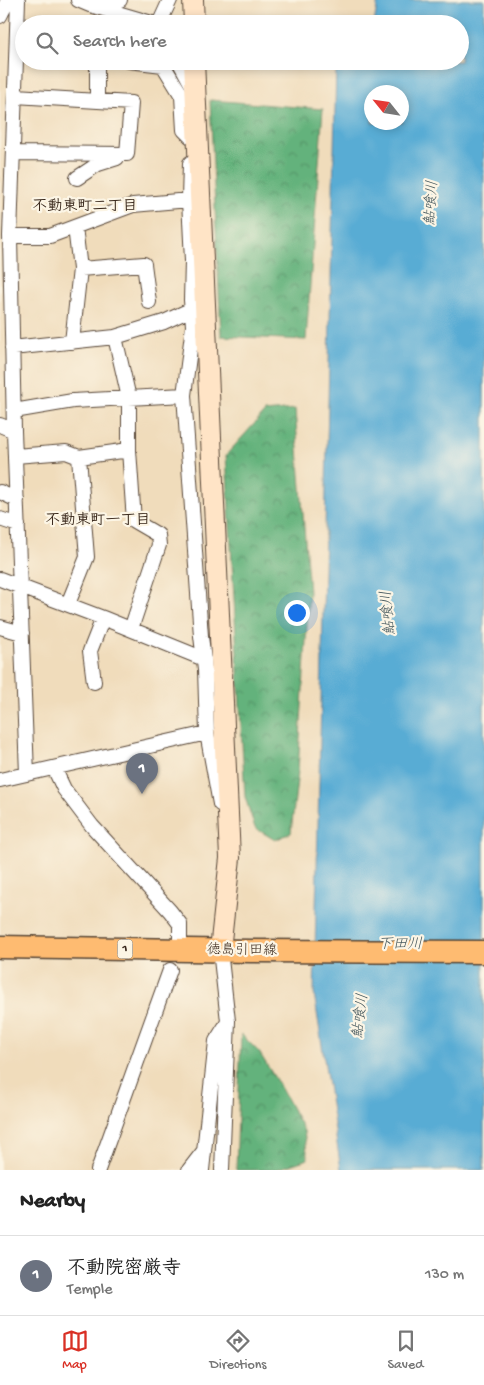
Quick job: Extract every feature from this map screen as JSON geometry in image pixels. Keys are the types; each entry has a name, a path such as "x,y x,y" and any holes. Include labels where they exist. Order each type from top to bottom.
{"main road":[{"name":"徳島引田線","path":"0,947 484,952"}],"street":[{"path":"0,16 8,0"},
{"path":"18,0 19,15"},
{"path":"84,2 120,0"},
{"path":"162,15 170,0"},
{"path":"193,0 194,15"},
{"path":"84,2 127,15"},
{"path":"17,70 7,229 6,312 12,348 27,774"},
{"path":"96,101 97,70"},
{"path":"166,70 182,96 184,130 191,137"},
{"path":"184,70 194,89"},
{"path":"194,70 230,858 220,950 228,1021 222,1170"},
{"path":"15,96 131,103 128,154"},
{"path":"197,117 191,137 189,200 193,326 184,394 204,659 207,733 230,858"},
{"path":"13,153 128,154"},
{"path":"77,178 98,164 128,154"},
{"path":"7,229 50,236 132,205 189,200"},
{"path":"72,342 80,269 75,227"},
{"path":"80,269 144,264 149,302"},
{"path":"12,348 115,337 164,322 192,309"},
{"path":"115,337 129,398 128,450 134,521 158,535 159,545 131,629"},
{"path":"14,410 73,400 184,394"},
{"path":"0,425 14,431"},
{"path":"15,456 66,452 79,457 128,450"},
{"path":"68,604 88,557 79,457"},
{"path":"0,492 17,500"},
{"path":"0,519 18,525"},
{"path":"0,579 68,604 204,659"},
{"path":"94,682 90,651 103,618"},
{"path":"0,627 22,633"},
{"path":"0,780 207,733"},
{"path":"54,768 64,790 92,826 180,924 180,940"},
{"path":"98,1170 170,970"},
{"path":"202,1170 216,1041 228,1021"},
{"path":"189,1170 204,1151"}],"green space":[{"path":"210,100 323,109 306,340 221,336"},
{"path":"295,409 309,592 298,771 291,833 275,840 255,828 245,797 226,455 265,412"},
{"path":"241,1034 259,1052 304,1131 308,1159 275,1170 236,1170"}],"water":[{"name":"下田川","path":"378,0 484,0 484,1170 341,1170 314,993 336,70 469,70 469,15 376,15"}],"place":[{"name":"不動院密厳寺","path":"142,794"}],"district":[{"name":"不動東町二丁目","path":"85,207"},
{"name":"不動東町一丁目","path":"98,521"}],"water label":[{"name":"鮎喰川","path":"432,203"},
{"name":"鮎喰川","path":"389,613"},
{"name":"鮎喰川","path":"361,1016"}]}
